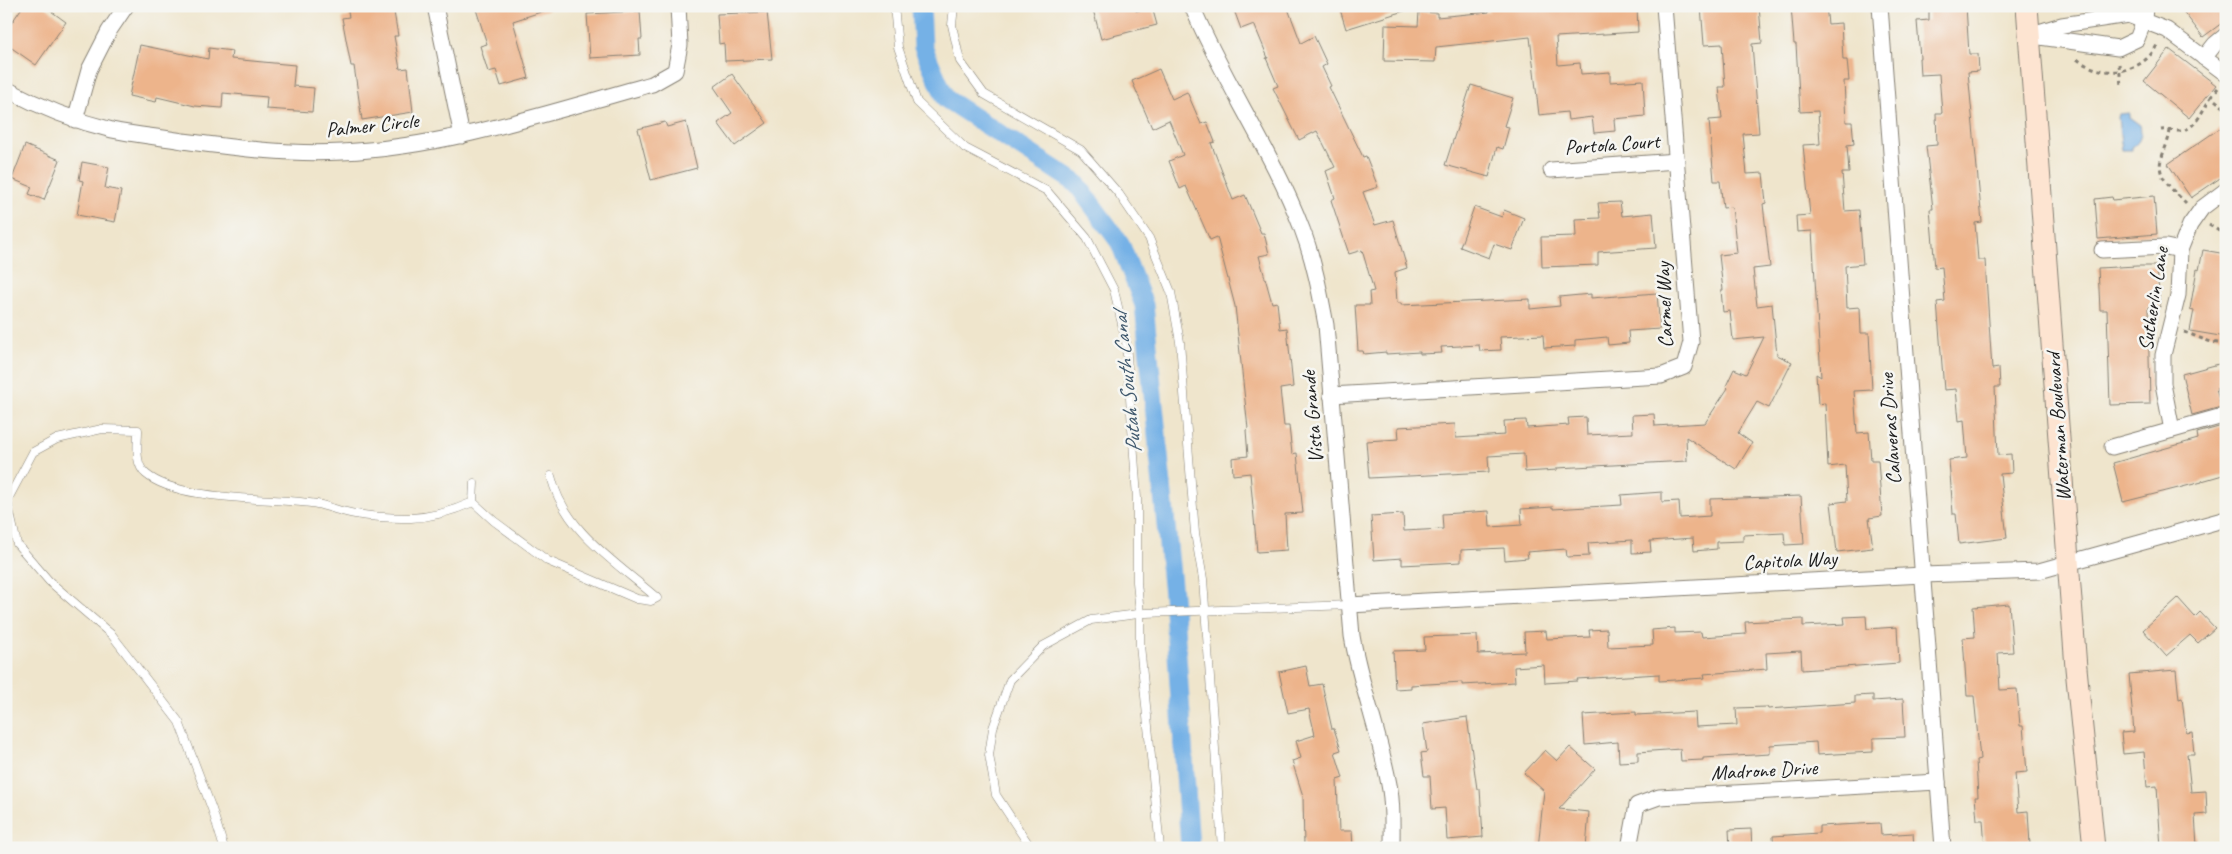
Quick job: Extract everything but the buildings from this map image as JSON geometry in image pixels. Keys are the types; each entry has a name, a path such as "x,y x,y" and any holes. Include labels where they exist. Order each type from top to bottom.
{"main road":[{"name":"Waterman Boulevard","path":"2026,6 2068,563 2094,848"}],"street":[{"path":"75,120 89,70 109,31 126,6"},
{"path":"435,6 462,136"},
{"name":"Palmer Circle","path":"6,90 39,106 75,120 114,130 274,153 342,152 462,136 652,84 675,71 680,45 678,6"},
{"name":"Vista Grande","path":"1192,6 1214,56 1284,188 1302,230 1319,284 1326,326 1349,604 1356,662 1381,748 1390,792 1392,848"},
{"name":"Carmel Way","path":"1331,395 1662,376 1684,367 1691,342 1664,6"},
{"name":"Calaveras Drive","path":"1880,6 1943,848"},
{"path":"2029,35 2118,48 2137,39 2144,14"},
{"path":"2029,35 2062,25 2144,14 2226,74"},
{"path":"2204,58 2215,44 2226,35"},
{"name":"Portola Court","path":"1551,170 1677,161"},
{"name":"Sutherlin Lane","path":"2172,430 2163,384 2163,355 2178,295 2180,250 2190,225 2202,208 2226,190"},
{"path":"2102,250 2166,247 2180,250"},
{"path":"2112,448 2226,415"},
{"name":"Capitola Way","path":"1349,604 1922,575 2039,571 2226,519"},
{"name":"Madrone Drive","path":"1629,848 1638,805 1660,797 1938,782"}],"lane":[{"path":"894,6 898,47 917,102 965,148 1047,191 1087,238 1114,290 1126,341 1137,498 1137,582 1143,614 1140,645 1160,848"},
{"path":"954,6 952,25 960,61 984,94 1081,150 1119,194 1149,238 1171,292 1180,342 1195,533 1206,610 1222,848"},
{"path":"224,848 212,809 179,722 112,635 50,581 17,544 7,501 33,452 57,439 102,429 138,430 138,462 144,472 169,487 239,498 318,504 346,512 372,516 438,515 473,502"},
{"path":"473,502 494,521 548,561 637,599 651,601 657,598 592,543 570,517 555,492 551,476"},
{"path":"473,502 474,484"},
{"path":"1030,848 996,795 989,754 993,728 1010,680 1043,646 1091,620 1196,610 1349,604"}],"path":[{"path":"2118,48 2121,86"},
{"path":"2161,130 2178,132 2189,128 2196,121 2211,97 2226,108"},
{"path":"2170,130 2169,142 2161,159 2162,176 2198,214 2226,235"},
{"path":"2170,328 2199,336 2209,342 2226,343"}],"water":[{"path":"2129,113 2129,117 2140,125 2141,135 2137,143 2132,147 2132,150 2122,150 2118,118 2119,114"}],"waterway":[{"name":"Putah South Canal","path":"921,6 923,47 946,99 1076,183 1120,243 1144,305 1173,595 1190,848"}]}
